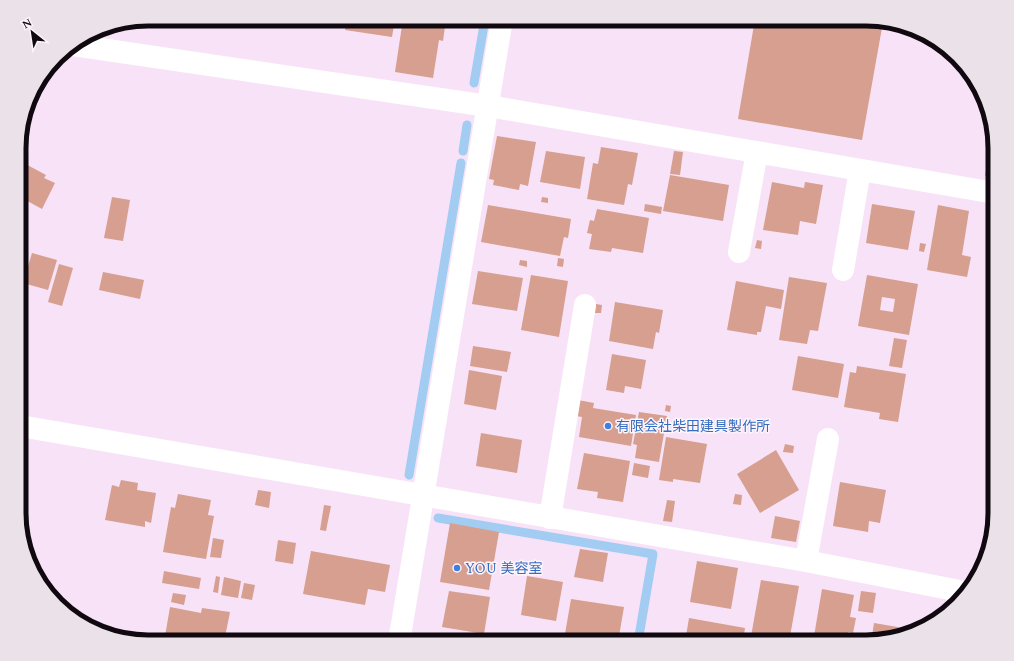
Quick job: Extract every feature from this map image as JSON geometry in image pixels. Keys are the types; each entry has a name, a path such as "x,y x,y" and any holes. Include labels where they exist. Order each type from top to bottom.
{"street":[{"path":"400,635 501,26"},
{"path":"82,45 488,106 988,192"},
{"path":"739,252 757,152"},
{"path":"843,270 860,170"},
{"path":"550,518 585,305"},
{"path":"26,427 806,561 959,591"},
{"path":"806,561 828,439"}],"building":[{"path":"346,26 394,26 392,37 345,30"},
{"path":"402,26 445,26 443,41 439,40 433,78 395,72"},
{"path":"754,26 882,27 862,140 738,119"},
{"path":"497,136 536,142 528,186 520,184 519,190 493,185 494,180 489,179"},
{"path":"601,147 638,153 632,185 628,184 624,205 587,199 593,163 598,164"},
{"path":"546,151 585,157 580,189 540,182"},
{"path":"674,151 683,152 680,175 670,174"},
{"path":"988,158 988,176 985,176"},
{"path":"26,164 46,175 44,178 55,183 42,209 26,200"},
{"path":"670,175 729,185 723,221 663,211"},
{"path":"772,182 804,188 805,182 823,185 816,224 800,221 798,235 763,230"},
{"path":"112,197 130,200 123,241 104,238"},
{"path":"542,197 548,198 548,203 541,202"},
{"path":"645,204 662,207 661,214 644,211"},
{"path":"872,204 915,211 908,250 866,243"},
{"path":"488,205 571,219 568,238 564,237 560,256 481,242"},
{"path":"938,205 969,211 962,255 971,257 967,277 927,270"},
{"path":"597,209 649,218 643,253 612,248 611,252 589,249 592,234 587,233 590,220 594,221"},
{"path":"757,240 762,241 761,249 755,248"},
{"path":"920,243 926,244 924,252 919,251"},
{"path":"32,253 57,260 48,290 26,284 26,273"},
{"path":"558,258 564,259 563,267 557,266"},
{"path":"520,260 527,261 527,267 519,265"},
{"path":"59,264 73,268 62,306 48,302"},
{"path":"478,271 523,278 517,311 472,304"},
{"path":"103,272 144,280 140,299 99,290"},
{"path":"531,275 568,281 559,337 521,330"},
{"path":"867,275 918,284 909,335 858,326","holes":["882,297 895,299 893,312 880,310"]},
{"path":"789,277 827,283 818,331 810,330 807,344 779,340"},
{"path":"736,281 784,290 781,309 766,306 761,332 757,332 757,335 727,330"},
{"path":"615,302 663,310 659,333 656,332 653,349 609,341"},
{"path":"596,304 602,305 601,313 595,313"},
{"path":"894,338 907,340 902,368 889,366"},
{"path":"473,346 511,352 507,372 470,366"},
{"path":"612,354 646,360 641,389 625,386 624,393 606,390"},
{"path":"798,356 844,364 838,398 792,390"},
{"path":"857,366 906,374 898,422 879,419 880,413 844,407 850,372 856,373"},
{"path":"469,370 502,376 496,410 464,404"},
{"path":"578,400 594,403 593,408 636,415 631,446 579,437 582,417 576,416"},
{"path":"666,405 671,406 670,412 665,411"},
{"path":"639,412 667,416 659,462 635,458 637,445 633,444"},
{"path":"481,433 522,440 517,473 476,466"},
{"path":"666,437 707,444 700,483 673,479 673,482 659,480"},
{"path":"785,444 794,446 793,453 783,452"},
{"path":"776,450 799,490 760,513 737,474"},
{"path":"584,453 630,461 623,502 597,498 598,492 577,489"},
{"path":"634,463 650,466 648,478 632,475"},
{"path":"121,480 138,483 137,490 156,493 151,523 145,521 145,527 105,520 112,485 119,487"},
{"path":"840,482 886,490 880,523 869,521 868,532 833,526"},
{"path":"258,490 271,492 269,508 255,505"},
{"path":"178,494 211,500 208,515 214,516 206,559 163,552 171,507 175,508"},
{"path":"735,494 742,495 741,505 733,504"},
{"path":"667,500 675,501 672,522 663,521"},
{"path":"324,505 331,506 326,531 320,530"},
{"path":"775,516 800,521 796,542 771,538"},
{"path":"987,521 986,537 981,555"},
{"path":"450,523 499,532 489,590 440,582"},
{"path":"213,538 224,540 221,558 210,557"},
{"path":"278,540 296,543 293,564 275,561"},
{"path":"580,549 608,553 603,582 574,577"},
{"path":"311,551 390,565 385,592 368,589 365,605 303,594"},
{"path":"697,561 738,568 731,609 690,602"},
{"path":"164,571 201,578 199,589 162,583"},
{"path":"216,576 220,577 218,593 213,592"},
{"path":"527,576 563,582 556,621 521,615"},
{"path":"224,577 241,581 238,598 221,595"},
{"path":"761,580 799,586 790,635 751,635"},
{"path":"244,583 255,585 252,600 241,598"},
{"path":"822,589 854,595 850,617 856,618 853,633 848,632 847,635 814,635"},
{"path":"449,591 490,597 484,634 442,627"},
{"path":"861,591 876,593 873,613 858,611"},
{"path":"173,593 186,595 184,605 171,602"},
{"path":"571,599 624,607 619,635 565,634"},
{"path":"170,607 201,613 202,608 230,612 225,635 165,635"},
{"path":"689,618 745,628 744,635 686,635"},
{"path":"874,623 906,628 898,631 872,635"}],"waterway":[{"path":"474,83 484,26"},
{"path":"463,151 467,125"},
{"path":"409,475 461,163"},
{"path":"438,518 653,554 639,635"}],"place":[{"name":"有限会社柴田建具製作所","path":"608,426"},
{"name":"YOU 美容室","path":"457,568"}]}
